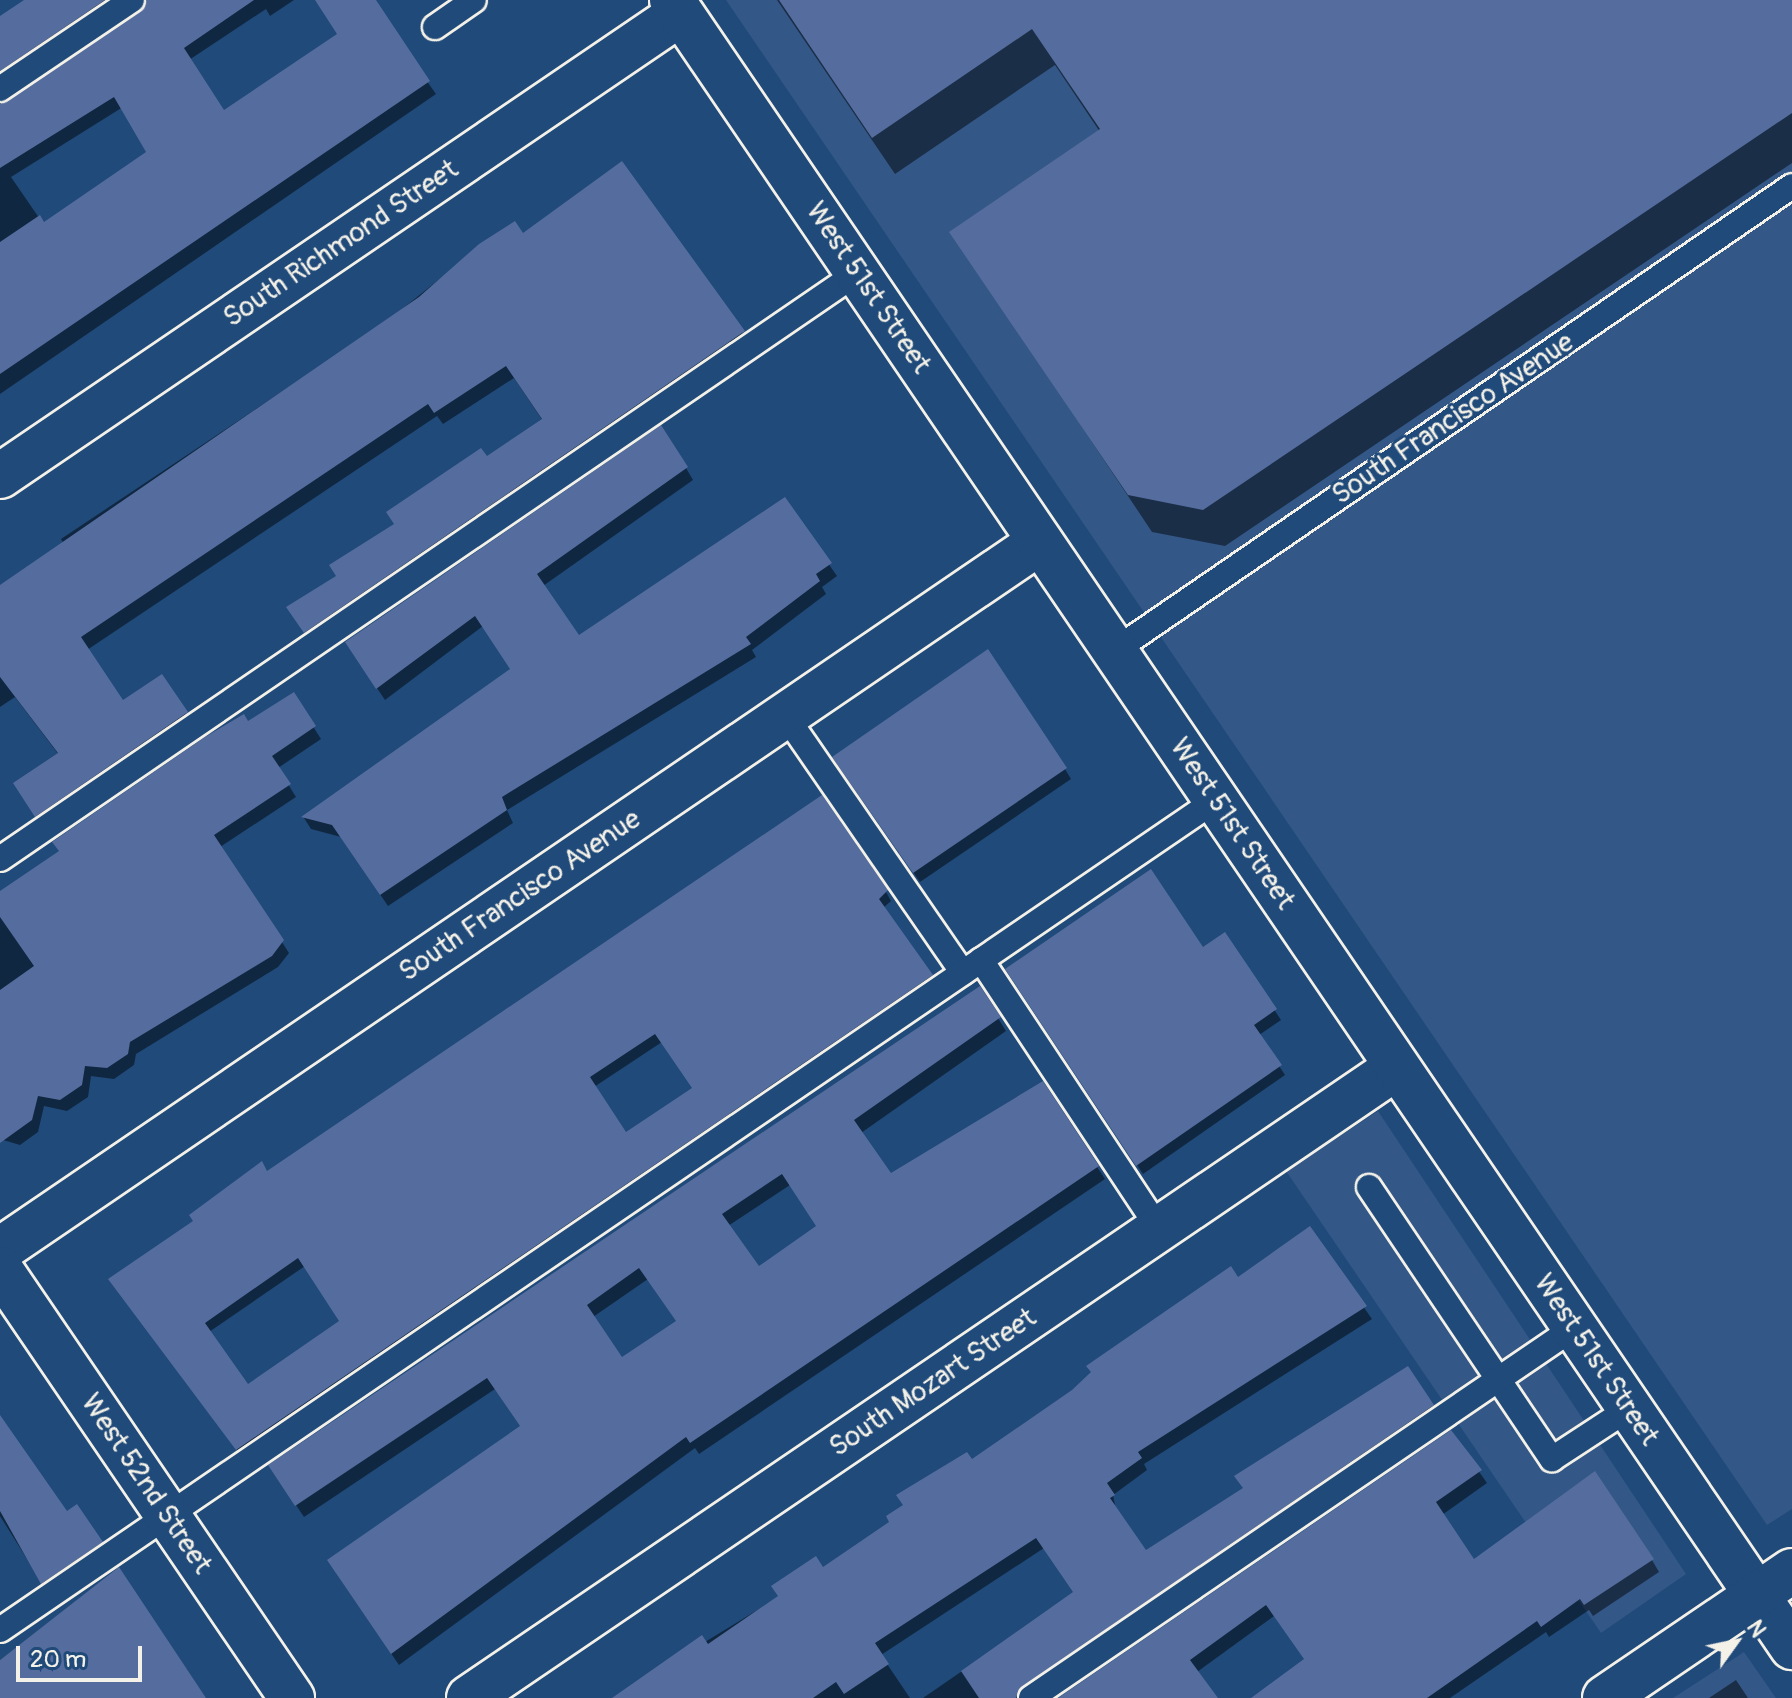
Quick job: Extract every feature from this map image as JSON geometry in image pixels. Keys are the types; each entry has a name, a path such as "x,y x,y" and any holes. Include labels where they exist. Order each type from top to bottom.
{"street":[{"name":"West 51st Street","path":"677,7 1792,1647"},
{"name":"South Richmond Street","path":"0,476 677,7"},
{"name":"South Francisco Avenue","path":"0,1250 1040,542"},
{"name":"South Mozart Street","path":"469,1698 1397,1067"},
{"name":"West 52nd Street","path":"0,1269 292,1698"},
{"path":"1605,1698 1792,1571"}],"lane":[{"path":"0,89 132,0"},
{"path":"435,27 474,0"},
{"name":"South Francisco Avenue","path":"1114,651 1792,186"},
{"path":"0,859 857,273"},
{"path":"785,715 972,966 1159,1229"},
{"path":"0,1630 1216,800"},
{"path":"1369,1187 1552,1459 1630,1408"},
{"path":"1031,1698 1575,1327"}],"shaded area":[{"path":"726,0 1792,0 1792,1509 1767,1525"},
{"path":"1378,1111 1686,1574 1601,1633 1286,1171"},
{"path":"1744,1652 1776,1698 1673,1698"}],"building":[{"path":"24,0 105,0 0,71 0,16"},
{"path":"147,0 254,0 184,48 224,110 337,34 315,0 376,0 430,81 0,374 0,242 40,215 44,222 146,152 114,97 0,168 0,104 140,12"},
{"path":"779,0 1792,0 1792,113 1203,510 1128,495 949,232 1100,129 1032,29 872,138"},
{"path":"622,161 745,331 304,633 286,607 336,576 329,565 394,524 386,512 481,448 487,456 542,419 506,366 434,413 428,404 81,637 123,700 162,674 188,712 35,817 13,783 58,753 0,677 0,585 419,297 479,244 515,221 523,233"},
{"path":"661,425 688,467 537,574 579,635 785,497 832,563 816,574 820,581 746,637 751,644 502,797 507,810 380,895 332,825 301,817 510,669 475,616 376,689 345,642"},
{"path":"988,649 1067,768 913,873 832,757"},
{"path":"294,692 316,726 272,756 291,784 214,835 284,940 272,956 130,1042 128,1054 107,1068 85,1066 82,1085 60,1100 38,1096 32,1120 0,1143 0,990 34,966 0,917 0,891 59,851 52,842 205,737 244,714 248,721"},
{"path":"822,795 888,890 879,899 933,975 236,1450 108,1279 193,1221 189,1215 262,1161 267,1171","holes":["655,1034 692,1088 626,1132 590,1077","298,1258 339,1321 248,1384 205,1323"]},
{"path":"1151,869 1203,947 1225,932 1277,1009 1254,1025 1282,1065 1136,1166 1005,969"},
{"path":"980,986 1001,1017 854,1120 891,1173 1043,1081 1099,1166 690,1443 686,1437 391,1654 327,1560 520,1426 487,1378 295,1506 268,1465","holes":["782,1174 816,1226 759,1266 722,1214","639,1268 676,1321 622,1357 587,1305"]},
{"path":"1310,1226 1367,1306 1138,1452 1142,1458 1107,1483 1115,1495 1110,1498 1146,1550 1243,1488 1234,1476 1408,1366 1434,1405 1023,1686 1016,1698 979,1698 961,1671 1073,1592 1036,1538 875,1643 889,1664 844,1694 836,1682 813,1698 612,1698 702,1635 708,1644 778,1596 771,1586 816,1556 823,1567 889,1522 886,1516 903,1505 896,1495 967,1452 972,1459 1072,1390 1091,1372 1086,1366 1231,1266 1238,1277"},
{"path":"0,1415 67,1511 77,1504 103,1542 41,1584 0,1511"},
{"path":"1451,1430 1482,1470 1436,1502 1474,1559 1595,1471 1654,1559 1584,1605 1580,1599 1541,1627 1537,1621 1427,1698 1251,1698 1304,1659 1266,1605 1190,1660 1218,1698 1058,1698"},
{"path":"119,1567 206,1698 0,1698 0,1660"}]}
